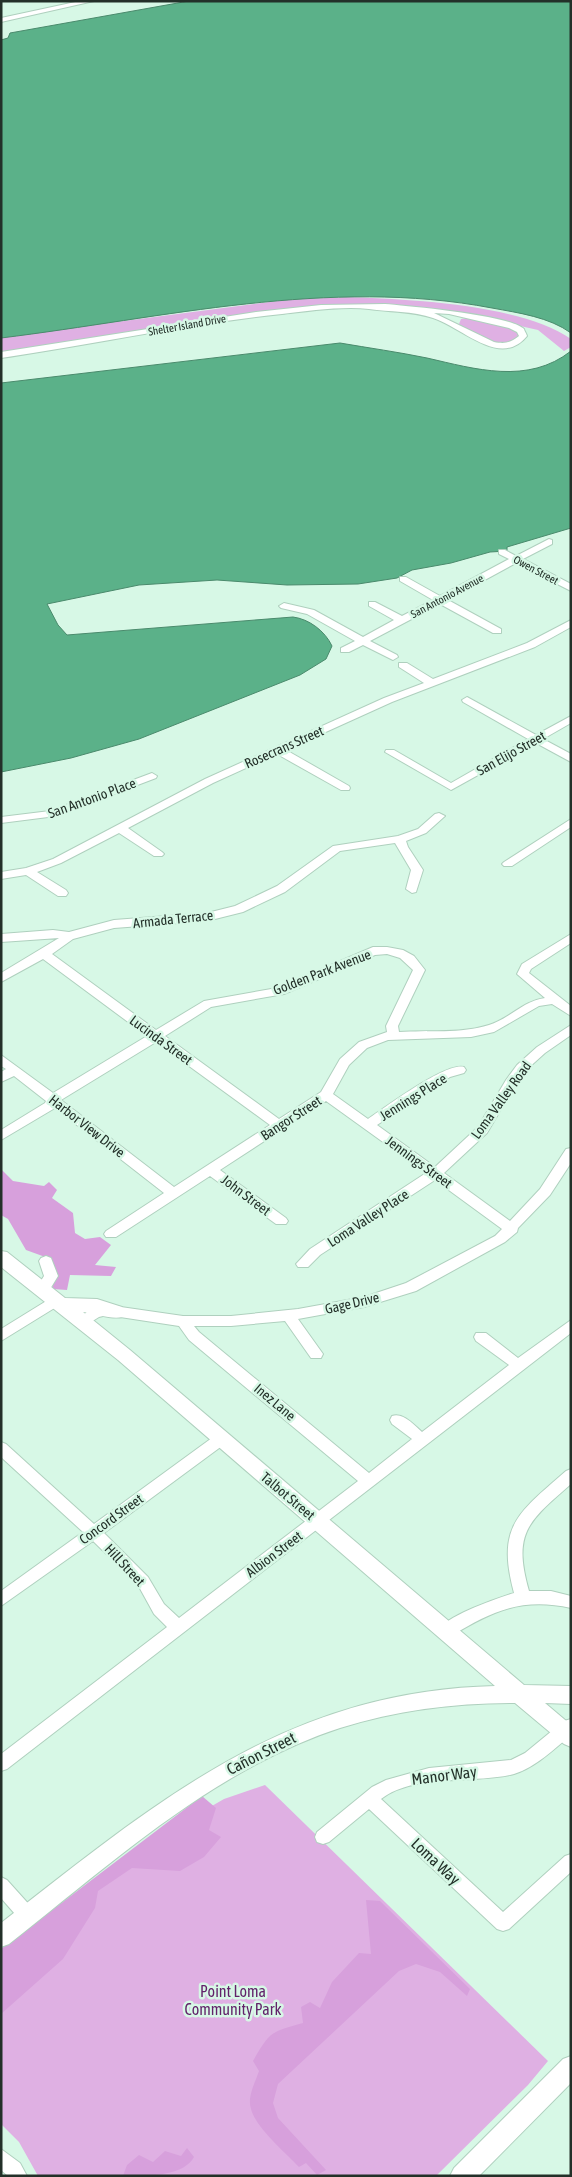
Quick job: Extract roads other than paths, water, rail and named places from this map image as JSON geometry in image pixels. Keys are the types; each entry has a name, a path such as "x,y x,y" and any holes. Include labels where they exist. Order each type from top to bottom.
{"main road":[{"name":"Talbot Street","path":"1,1257 98,1334 517,1693 569,1731"},
{"path":"53,1298 97,1306 116,1312"},
{"path":"98,1334 101,1319 116,1312"},
{"name":"Cañon Street","path":"1,1937 177,1801 219,1774 273,1745 333,1721 393,1705 439,1698 517,1693 571,1695"},
{"path":"462,2176 571,2068"}],"street":[{"path":"1,20 91,1"},
{"name":"Shelter Island Drive","path":"1,355 254,314 317,308 374,308 417,309 469,316 514,326 521,331 522,338 509,345 489,345 454,323 422,313 374,308"},
{"path":"454,323 458,318 469,316"},
{"name":"San Antonio Avenue","path":"345,650 549,542"},
{"name":"Owen Street","path":"502,552 571,588"},
{"path":"403,578 497,631"},
{"path":"372,604 402,620"},
{"path":"284,606 310,612 393,657"},
{"name":"Rosecrans Street","path":"1,876 28,872 57,861 209,781 430,682 530,645 571,623"},
{"path":"403,665 430,682"},
{"path":"467,700 571,759"},
{"name":"San Elijo Street","path":"390,752 451,787 571,719"},
{"path":"278,750 345,788"},
{"name":"San Antonio Place","path":"1,820 52,814 152,776"},
{"name":"Armada Terrace","path":"1,938 53,934 70,936 114,924 207,917 239,909 281,889 338,848 400,839 422,831 440,816"},
{"path":"508,864 571,822"},
{"path":"120,828 158,854"},
{"path":"400,839 402,847 417,870 412,889"},
{"path":"28,872 62,893"},
{"path":"1,978 44,954 70,936"},
{"path":"571,938 526,967 523,972 523,974 542,987 553,1000 571,1012"},
{"name":"Golden Park Avenue","path":"1,1136 50,1106 53,1099 208,1004 280,990 373,951 388,950 398,952 414,962 419,970 392,1026 393,1035"},
{"name":"Lucinda Street","path":"44,954 279,1126"},
{"name":"Bangor Street","path":"111,1234 326,1095 349,1055 363,1046 393,1035 471,1033 494,1028 536,1003 553,1000"},
{"name":"Loma Valley Road","path":"435,1174 478,1136 495,1114 514,1077 526,1062 571,1029"},
{"name":"Harbor View Drive","path":"1,1059 174,1194"},
{"path":"1,1078 15,1070"},
{"name":"Jennings Place","path":"368,1125 446,1074 460,1070"},
{"name":"Jennings Street","path":"326,1095 512,1229"},
{"name":"Gage Drive","path":"83,1322 101,1310 183,1321 231,1320 288,1315 364,1302 411,1287 488,1246 512,1229 545,1192 571,1152"},
{"name":"John Street","path":"211,1170 281,1221"},
{"name":"Loma Valley Place","path":"303,1264 315,1252 435,1174"},
{"path":"1,1336 53,1298 51,1276 46,1261"},
{"path":"288,1315 316,1354"},
{"name":"Inez Lane","path":"183,1321 200,1341 369,1481"},
{"name":"Albion Street","path":"1,1764 571,1325"},
{"path":"481,1337 518,1365"},
{"path":"397,1420 423,1440"},
{"name":"Concord Street","path":"1,1600 221,1439"},
{"name":"Hill Street","path":"1,1448 93,1532 142,1581 159,1609 177,1627"},
{"path":"523,1598 514,1559 517,1529 528,1514 571,1475"},
{"path":"446,1631 493,1607 523,1598 544,1597 571,1602"},
{"name":"Manor Way","path":"323,1837 369,1799 392,1785 416,1777 514,1767 531,1758 569,1731"},
{"name":"Loma Way","path":"369,1799 503,1923 571,1861"},
{"path":"1,1885 28,1916"}],"park label":[{"name":"Point Loma Community Park","path":"233,2000"}]}
